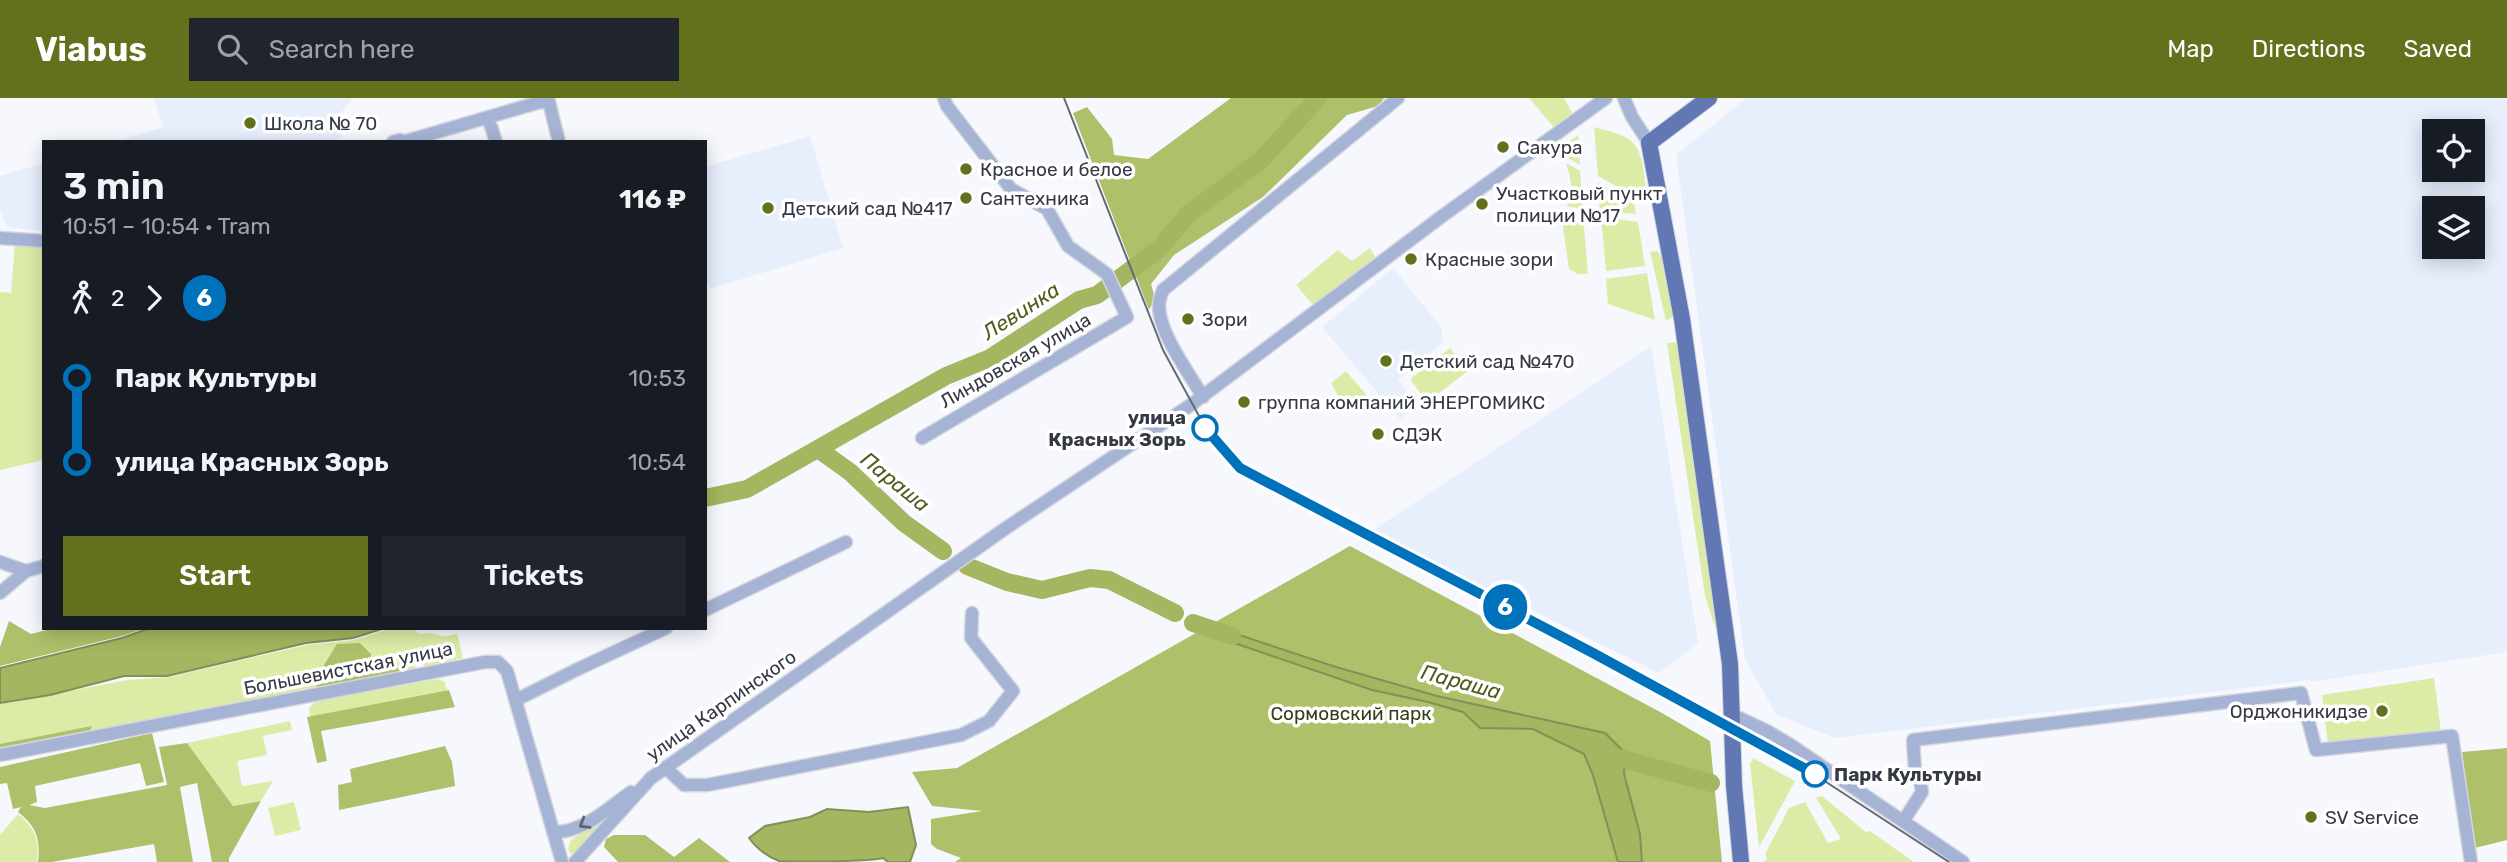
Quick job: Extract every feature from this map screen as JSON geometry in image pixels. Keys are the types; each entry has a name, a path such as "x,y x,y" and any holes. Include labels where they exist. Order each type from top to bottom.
{"main road":[{"path":"1709,98 1649,144 1682,319 1730,664 1734,786 1741,862"}],"street":[{"name":"Линдовская улица","path":"922,438 1127,317 1107,274 1068,246 1047,209 1012,189 947,106 944,98"},
{"path":"1398,98 1163,290 1158,305 1164,327 1203,397 1441,217 1606,98"},
{"path":"1624,98 1649,144"},
{"path":"410,140 547,99 558,140"},
{"path":"488,117 495,140"},
{"path":"0,238 42,242"},
{"name":"улица Карпинского","path":"575,862 651,778 1006,528 1203,397"},
{"path":"707,609 846,542"},
{"path":"0,562 26,572"},
{"path":"0,593 26,572 42,567"},
{"path":"666,768 684,785 707,785 961,735 989,721 1013,691 971,638 972,613"},
{"path":"562,862 516,700 662,630"},
{"name":"Большевистская улица","path":"0,755 485,662 498,662 508,671 516,700"},
{"path":"1903,820 1923,792 1915,770 1913,740 2301,693 2316,750 2452,736 2471,862"},
{"path":"1733,716 1760,727 1792,746 1963,862"},
{"path":"553,832 572,831 581,827 651,778"}],"shaded area":[{"name":"Школа № 70","path":"154,98 352,98 336,120 342,138 336,140 121,140 163,127"},
{"path":"1529,98 1564,98 1575,118 1557,131"},
{"path":"1747,98 2507,98 2507,652 2311,682 2310,680 1835,738 1776,714 1745,659 1676,155"},
{"path":"1594,127 1627,138 1638,149 1647,200 1644,202 1598,176"},
{"path":"1578,135 1580,165 1556,151"},
{"name":"Детский сад №417","path":"810,136 843,248 710,289 707,281 707,166"},
{"path":"1566,163 1580,171 1583,209 1567,206 1571,185"},
{"path":"42,164 42,231 6,227 0,208 0,176"},
{"path":"1597,182 1634,204 1636,214 1600,211"},
{"path":"1561,213 1583,215 1588,274 1578,274 1569,269"},
{"path":"1601,217 1638,222 1645,266 1606,271"},
{"path":"15,243 42,247 42,460 0,470 0,292 11,293"},
{"path":"1370,248 1376,258 1314,306 1296,285 1338,250 1352,261"},
{"path":"1657,251 1661,255 1675,312 1673,317 1666,321 1650,252"},
{"name":"Детский сад №470","path":"1393,268 1441,327 1443,342 1398,380 1417,405 1400,419 1322,327"},
{"path":"1647,273 1655,320 1608,304 1606,279"},
{"path":"1680,342 1719,639 1705,596 1667,343"},
{"path":"1651,346 1698,643 1659,673 1372,531"},
{"path":"1450,348 1468,371 1427,402 1410,379"},
{"path":"1346,371 1372,401 1366,405 1338,396 1331,383"},
{"path":"1215,627 1336,667 1437,696 1605,733 1625,753 1624,774 1640,834 1642,862 1618,862 1593,775 1584,754 1533,729 1480,728 1463,712 1372,690 1205,633"},
{"path":"144,630 379,630 353,638 306,643 167,676 124,676 50,695 0,703 0,668"},
{"path":"386,630 414,630 421,634 442,636 457,633 463,658 424,667 422,661 417,661 414,664 416,669 404,672 398,668 0,752 0,704 128,680 169,677 307,645 355,640"},
{"path":"2434,678 2441,731 2328,744 2322,695"},
{"path":"438,679 445,682 447,690 310,717 309,708 316,701"},
{"path":"290,721 292,730 263,736 267,755 237,761 242,786 273,781 261,801 233,806 187,743"},
{"path":"1753,758 1795,781 1759,847 1750,764"},
{"path":"1822,796 1866,832 1870,831 1914,862 1762,862 1767,860 1765,854 1789,808 1805,802 1828,843 1841,839 1816,798"},
{"path":"294,802 301,830 275,836 268,808"},
{"path":"908,807 916,845 910,862 888,862 883,858 779,861 762,852 749,838 765,826 810,817 827,809 869,812"},
{"path":"613,812 574,855 570,853 568,849 571,840"},
{"path":"18,814 29,824 35,835 38,847 37,862 0,862 0,835"}],"green space":[{"path":"1231,98 1384,98 1378,106 1347,115 1263,197 1174,255 1151,284 1155,298 1149,310 1073,113 1087,107 1112,139 1114,155 1148,159"},
{"name":"Сормовский парк","path":"1350,546 1710,741 1722,862 1642,862 1640,834 1624,774 1625,753 1605,733 1437,696 1336,667 1215,627 1206,633 1372,690 1463,712 1480,728 1533,729 1584,754 1593,775 1618,862 955,862 961,858 931,844 931,819 982,811 932,806 912,772 957,768"},
{"path":"9,621 31,634 46,630 139,630 0,666 0,647"},
{"path":"360,643 371,654 371,669 314,681 337,644"},
{"path":"398,668 404,672 317,690 316,687 318,684"},
{"path":"449,690 455,707 321,731 327,761 317,763 307,717"},
{"path":"92,726 89,733 0,749 0,744"},
{"path":"152,733 164,782 146,786 140,763 35,786 37,802 29,805 45,808 167,785 159,747 187,743 233,806 261,801 229,862 212,862 197,783 180,787 193,862 157,862 154,844 52,862 38,862 39,846 36,834 29,822 18,812 21,807 13,809 7,783 0,784 0,767"},
{"path":"445,746 452,762 455,786 339,810 338,785 352,782 350,769"},
{"path":"2507,748 2507,840 2475,848 2462,752"},
{"path":"614,835 645,835 674,857 699,838 730,862 618,862 604,847 606,839"}],"waterway":[{"name":"Левинка","path":"707,498 747,489 946,376 990,358 1079,300 1097,295 1160,248 1188,214 1260,161 1318,98"},
{"name":"Параша","path":"818,449 850,472 904,523 943,551"},
{"name":"Параша","path":"967,566 1007,582 1042,590 1090,578 1109,580 1175,613"},
{"name":"Параша","path":"1193,623 1232,636"},
{"path":"1604,754 1711,783"}],"tram line":[{"path":"1064,98 1163,350 1205,427 1240,468 1800,765 1949,862"},
{"name":"6","path":"1205,428 1240,468 1593,653 1815,774"}],"place":[{"name":"Школа № 70","path":"250,123"},
{"name":"Сакура","path":"1503,147"},
{"name":"Красное и белое","path":"966,169"},
{"name":"Сантехника","path":"966,198"},
{"name":"Участковый пункт полиции №17","path":"1482,204"},
{"name":"Детский сад №417","path":"768,208"},
{"name":"Красные зори","path":"1411,259"},
{"name":"Зори","path":"1188,319"},
{"name":"Детский сад №470","path":"1386,361"},
{"name":"группа компаний ЭНЕРГОМИКС","path":"1244,402"},
{"name":"улица Красных Зорь","path":"1205,428"},
{"name":"СДЭК","path":"1378,434"},
{"name":"Орджоникидзе","path":"2382,711"},
{"name":"Парк Культуры","path":"1815,774"},
{"name":"SV Service","path":"2311,817"}]}
